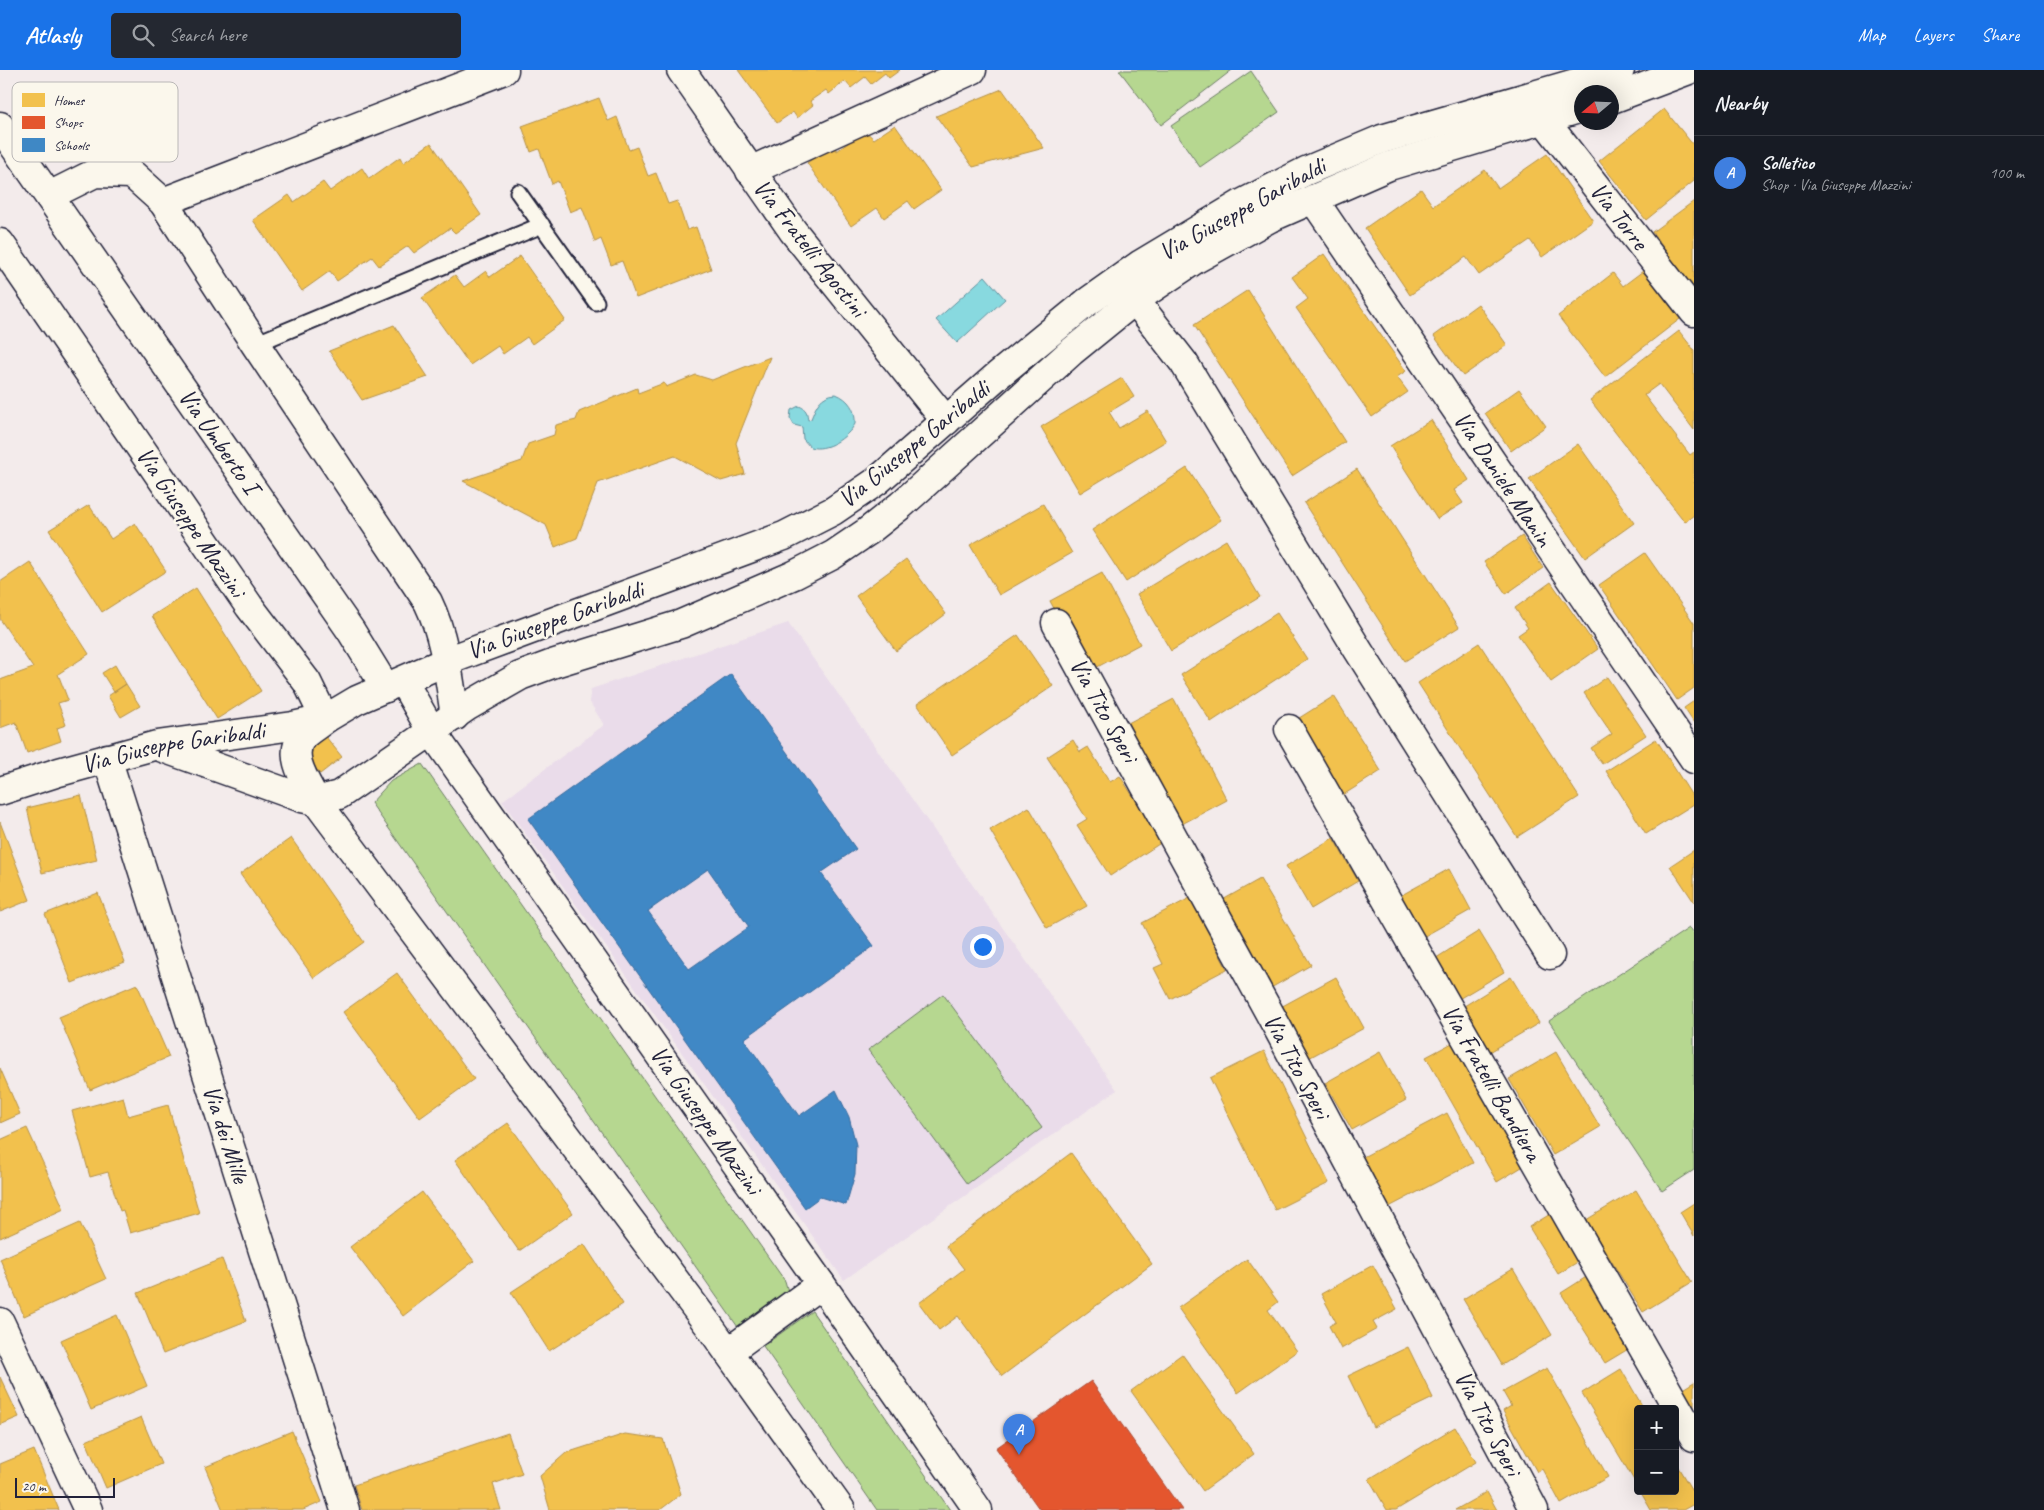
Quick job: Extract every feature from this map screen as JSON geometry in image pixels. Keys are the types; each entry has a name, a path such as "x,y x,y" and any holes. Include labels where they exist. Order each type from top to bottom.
{"street":[{"path":"163,202 504,70"},
{"name":"Via Fratelli Agostini","path":"681,70 793,231 946,421"},
{"path":"750,171 972,70"},
{"name":"Via Giuseppe Garibaldi","path":"0,791 107,758 157,745 293,726 325,719 356,700 447,661 784,536 833,511 869,486 1048,333 1124,276 1210,222 1273,187 1319,165 1382,139 1620,70"},
{"path":"1619,97 1690,74"},
{"name":"Via Giuseppe Garibaldi","path":"455,716 494,690 520,676 555,662 681,624 794,575 833,555 867,532 900,505 1071,352 1135,300 1196,259 1270,218 1389,166 1574,111"},
{"name":"Via Torre","path":"1544,120 1694,312"},
{"name":"Via Umberto I","path":"0,126 12,143"},
{"name":"Via Umberto I","path":"25,162 351,631 394,685"},
{"path":"49,196 95,173 132,174 163,202 255,344 428,602 438,625 447,661 455,716 349,790 328,800 316,801 302,798 157,745"},
{"name":"Via Daniele Manin","path":"1313,199 1694,760"},
{"name":"Via Giuseppe Mazzini","path":"0,243 249,606 307,682 325,719"},
{"path":"1135,300 1184,363 1358,650 1550,955"},
{"name":"Via Tito Speri","path":"1056,623 1281,1034 1534,1510"},
{"name":"Via Giuseppe Mazzini","path":"394,685 432,732 978,1510"},
{"path":"325,719 302,737 296,753 300,770 316,801 728,1352 841,1510"},
{"name":"Via Fratelli Bandiera","path":"1288,729 1694,1437"},
{"name":"Via dei Mille","path":"107,758 345,1510"},
{"path":"728,1352 821,1284"},
{"path":"0,1322 88,1510"}],"lane":[{"path":"518,192 596,302"},
{"path":"255,344 542,225"}],"shaded area":[{"path":"788,623 1117,1090 844,1280 502,801 604,725 589,701 591,689"}],"green space":[{"path":"1119,70 1232,70 1161,125"},
{"path":"1251,71 1279,112 1200,167 1171,126"},
{"path":"422,764 785,1281 789,1295 740,1330 371,803 391,781"},
{"path":"1689,928 1694,934 1694,1170 1662,1191 1549,1021"},
{"path":"943,994 1042,1128 967,1184 868,1050"},
{"path":"812,1311 950,1510 877,1510 763,1346"}],"water":[{"path":"985,276 1005,299 957,343 936,320"},
{"path":"836,394 845,399 851,406 855,424 836,443 823,447 810,447 803,439 802,427 794,425 790,418 791,410 799,406 802,407 806,412 808,420 811,419 822,399"}],"building: Homes":[{"path":"738,70 900,70 889,78 885,73 871,84 865,77 851,88 845,81 829,94 826,90 810,101 813,105 797,118 793,112 777,123"},
{"path":"1002,89 1044,148 973,167 936,116"},
{"path":"599,98 608,121 617,117 629,150 637,147 648,176 656,173 668,204 677,201 687,230 696,227 711,269 636,298 622,261 611,265 601,239 595,242 582,207 570,212 558,181 552,184 539,149 531,152 522,126"},
{"path":"1664,109 1694,146 1694,181 1646,220 1599,161"},
{"path":"895,125 941,190 914,209 908,201 884,218 877,208 851,226 807,163 833,144 837,151 865,131 874,139"},
{"path":"431,143 481,215 455,233 450,228 414,253 408,246 379,266 372,257 337,281 330,271 302,291 253,220 289,195 294,202 323,182 330,191 362,168 369,179 400,157 403,163"},
{"path":"1547,154 1593,221 1542,257 1530,240 1479,275 1466,257 1410,295 1365,228 1421,189 1433,206 1485,170 1498,188"},
{"path":"1694,201 1694,290 1652,232"},
{"path":"1324,254 1406,371 1397,377 1408,392 1372,417 1296,308 1308,299 1292,277"},
{"path":"520,256 565,320 532,344 527,337 503,354 498,346 470,365 422,298 455,275 464,287 486,271 490,277"},
{"path":"1643,271 1680,319 1605,377 1558,316 1613,273 1623,286"},
{"path":"1248,290 1345,442 1292,476 1194,325"},
{"path":"1478,304 1507,345 1463,376 1434,336"},
{"path":"394,325 428,377 362,400 329,351"},
{"path":"1679,331 1694,350 1694,430 1659,384 1644,395 1690,455 1694,452 1694,515 1685,522 1590,400"},
{"path":"770,357 736,443 745,474 721,481 675,456 598,483 577,538 555,547 546,525 463,481 522,461 528,444 554,435 556,425 576,420 579,412 637,388 638,393 664,383 666,387 696,375 712,380"},
{"path":"1122,378 1134,397 1109,412 1119,428 1148,411 1166,441 1080,493 1041,427"},
{"path":"1519,389 1546,426 1511,451 1485,413"},
{"path":"1431,420 1469,480 1454,490 1463,503 1437,519 1390,446"},
{"path":"1578,444 1634,523 1585,558 1529,479"},
{"path":"1187,468 1221,520 1126,582 1092,530"},
{"path":"1357,469 1459,627 1405,661 1304,503"},
{"path":"1043,504 1072,553 999,595 970,545"},
{"path":"89,505 111,539 135,523 166,571 102,612 49,530"},
{"path":"1522,536 1543,568 1506,594 1484,562"},
{"path":"1226,540 1260,597 1171,651 1137,594"},
{"path":"1645,553 1694,623 1694,688 1677,700 1599,585"},
{"path":"906,559 946,614 896,651 856,596"},
{"path":"30,562 89,654 58,674 68,700 58,703 66,725 57,728 61,741 27,753 16,722 0,728 0,680 33,668 0,619 0,582"},
{"path":"1102,573 1140,644 1088,672 1050,601"},
{"path":"1551,582 1598,649 1551,682 1518,635 1528,628 1515,608"},
{"path":"196,588 261,691 217,719 152,616"},
{"path":"1277,613 1307,659 1211,722 1181,675"},
{"path":"1018,635 1053,686 952,755 917,704"},
{"path":"1479,643 1579,797 1517,837 1418,683"},
{"path":"115,665 126,684 114,692 102,673"},
{"path":"1607,677 1646,735 1602,764 1591,748 1612,734 1584,693"},
{"path":"126,684 140,706 121,717 108,696"},
{"path":"1334,696 1381,771 1343,795 1296,720"},
{"path":"1174,699 1227,800 1182,824 1128,723"},
{"path":"1694,701 1694,723 1684,708"},
{"path":"326,737 342,757 320,774 304,754"},
{"path":"1656,739 1694,799 1694,804 1646,834 1606,771"},
{"path":"1073,740 1080,752 1088,747 1110,782 1120,776 1162,842 1110,876 1077,825 1087,819 1047,757"},
{"path":"81,795 97,860 42,873 27,808"},
{"path":"1029,807 1087,906 1047,928 990,830"},
{"path":"0,822 30,900 0,912"},
{"path":"291,838 364,942 314,978 240,874"},
{"path":"1333,838 1358,881 1311,909 1286,866"},
{"path":"1694,850 1694,902 1670,866"},
{"path":"1449,869 1471,910 1421,938 1398,897"},
{"path":"1260,879 1311,965 1269,989 1219,902"},
{"path":"98,893 125,962 72,983 45,914"},
{"path":"1190,898 1227,969 1170,999 1154,968 1163,964 1142,923"},
{"path":"1479,931 1504,972 1457,1000 1433,960"},
{"path":"397,973 474,1079 420,1118 343,1012"},
{"path":"1336,977 1364,1028 1305,1060 1277,1009"},
{"path":"1511,977 1539,1023 1488,1053 1461,1008"},
{"path":"137,984 169,1057 90,1090 59,1017"},
{"path":"1456,1041 1527,1164 1497,1182 1426,1057"},
{"path":"1264,1051 1329,1183 1275,1210 1210,1078"},
{"path":"1380,1052 1406,1100 1352,1130 1325,1083"},
{"path":"1556,1052 1600,1127 1553,1155 1509,1079"},
{"path":"0,1068 20,1114 0,1123"},
{"path":"123,1097 128,1116 168,1105 199,1213 130,1233 123,1210 120,1211 108,1172 90,1177 72,1111"},
{"path":"1447,1113 1473,1163 1389,1207 1363,1157"},
{"path":"508,1123 573,1213 519,1251 455,1160"},
{"path":"27,1128 64,1209 0,1238 0,1140"},
{"path":"1071,1153 1152,1264 1002,1376 958,1316 939,1330 919,1303 964,1269 946,1246"},
{"path":"1636,1190 1692,1282 1643,1312 1586,1220"},
{"path":"422,1192 474,1261 403,1316 350,1247"},
{"path":"1694,1203 1694,1236 1680,1212"},
{"path":"1552,1213 1581,1260 1558,1274 1529,1227"},
{"path":"80,1223 106,1279 24,1316 0,1259"},
{"path":"584,1244 623,1304 549,1351 511,1292"},
{"path":"222,1259 246,1321 163,1354 138,1293"},
{"path":"1247,1259 1278,1302 1268,1310 1297,1351 1238,1393 1178,1308"},
{"path":"1373,1265 1397,1309 1373,1322 1377,1329 1341,1349 1329,1326 1336,1322 1321,1294"},
{"path":"1513,1269 1552,1335 1502,1365 1463,1299"},
{"path":"1591,1274 1635,1345 1605,1363 1561,1293"},
{"path":"117,1315 147,1386 91,1410 61,1340"},
{"path":"1408,1347 1433,1398 1373,1427 1348,1376"},
{"path":"1182,1354 1254,1454 1203,1491 1131,1391"},
{"path":"1547,1368 1608,1477 1561,1504 1542,1469 1537,1472 1503,1411 1511,1406 1503,1392"},
{"path":"1621,1369 1642,1405 1634,1405 1634,1480 1582,1393"},
{"path":"0,1377 19,1417 0,1425"},
{"path":"1694,1382 1694,1414 1681,1390"},
{"path":"141,1417 161,1464 106,1488 86,1441"},
{"path":"1455,1427 1476,1462 1396,1510 1387,1510 1369,1479"},
{"path":"292,1431 322,1502 303,1510 223,1510 205,1467"},
{"path":"508,1433 522,1474 493,1484 501,1510 362,1510 354,1485"},
{"path":"625,1434 663,1439 681,1494 660,1510 550,1510 540,1476 566,1453"},
{"path":"34,1450 59,1510 0,1510 0,1464"},
{"path":"1679,1469 1694,1494 1694,1504 1683,1510 1651,1510 1642,1495 1679,1495"},
{"path":"1487,1492 1497,1510 1455,1510"}],"building: Shops":[{"path":"1091,1381 1182,1510 1040,1510 996,1448"}],"building: Schools":[{"path":"731,674 856,849 821,873 874,946 744,1039 799,1116 836,1090 849,1117 856,1145 855,1174 846,1205 820,1197 805,1208 528,819","holes":["708,869 749,927 689,969 648,911"]}],"place":[{"name":"Solletico","path":"1019,1455"}]}
